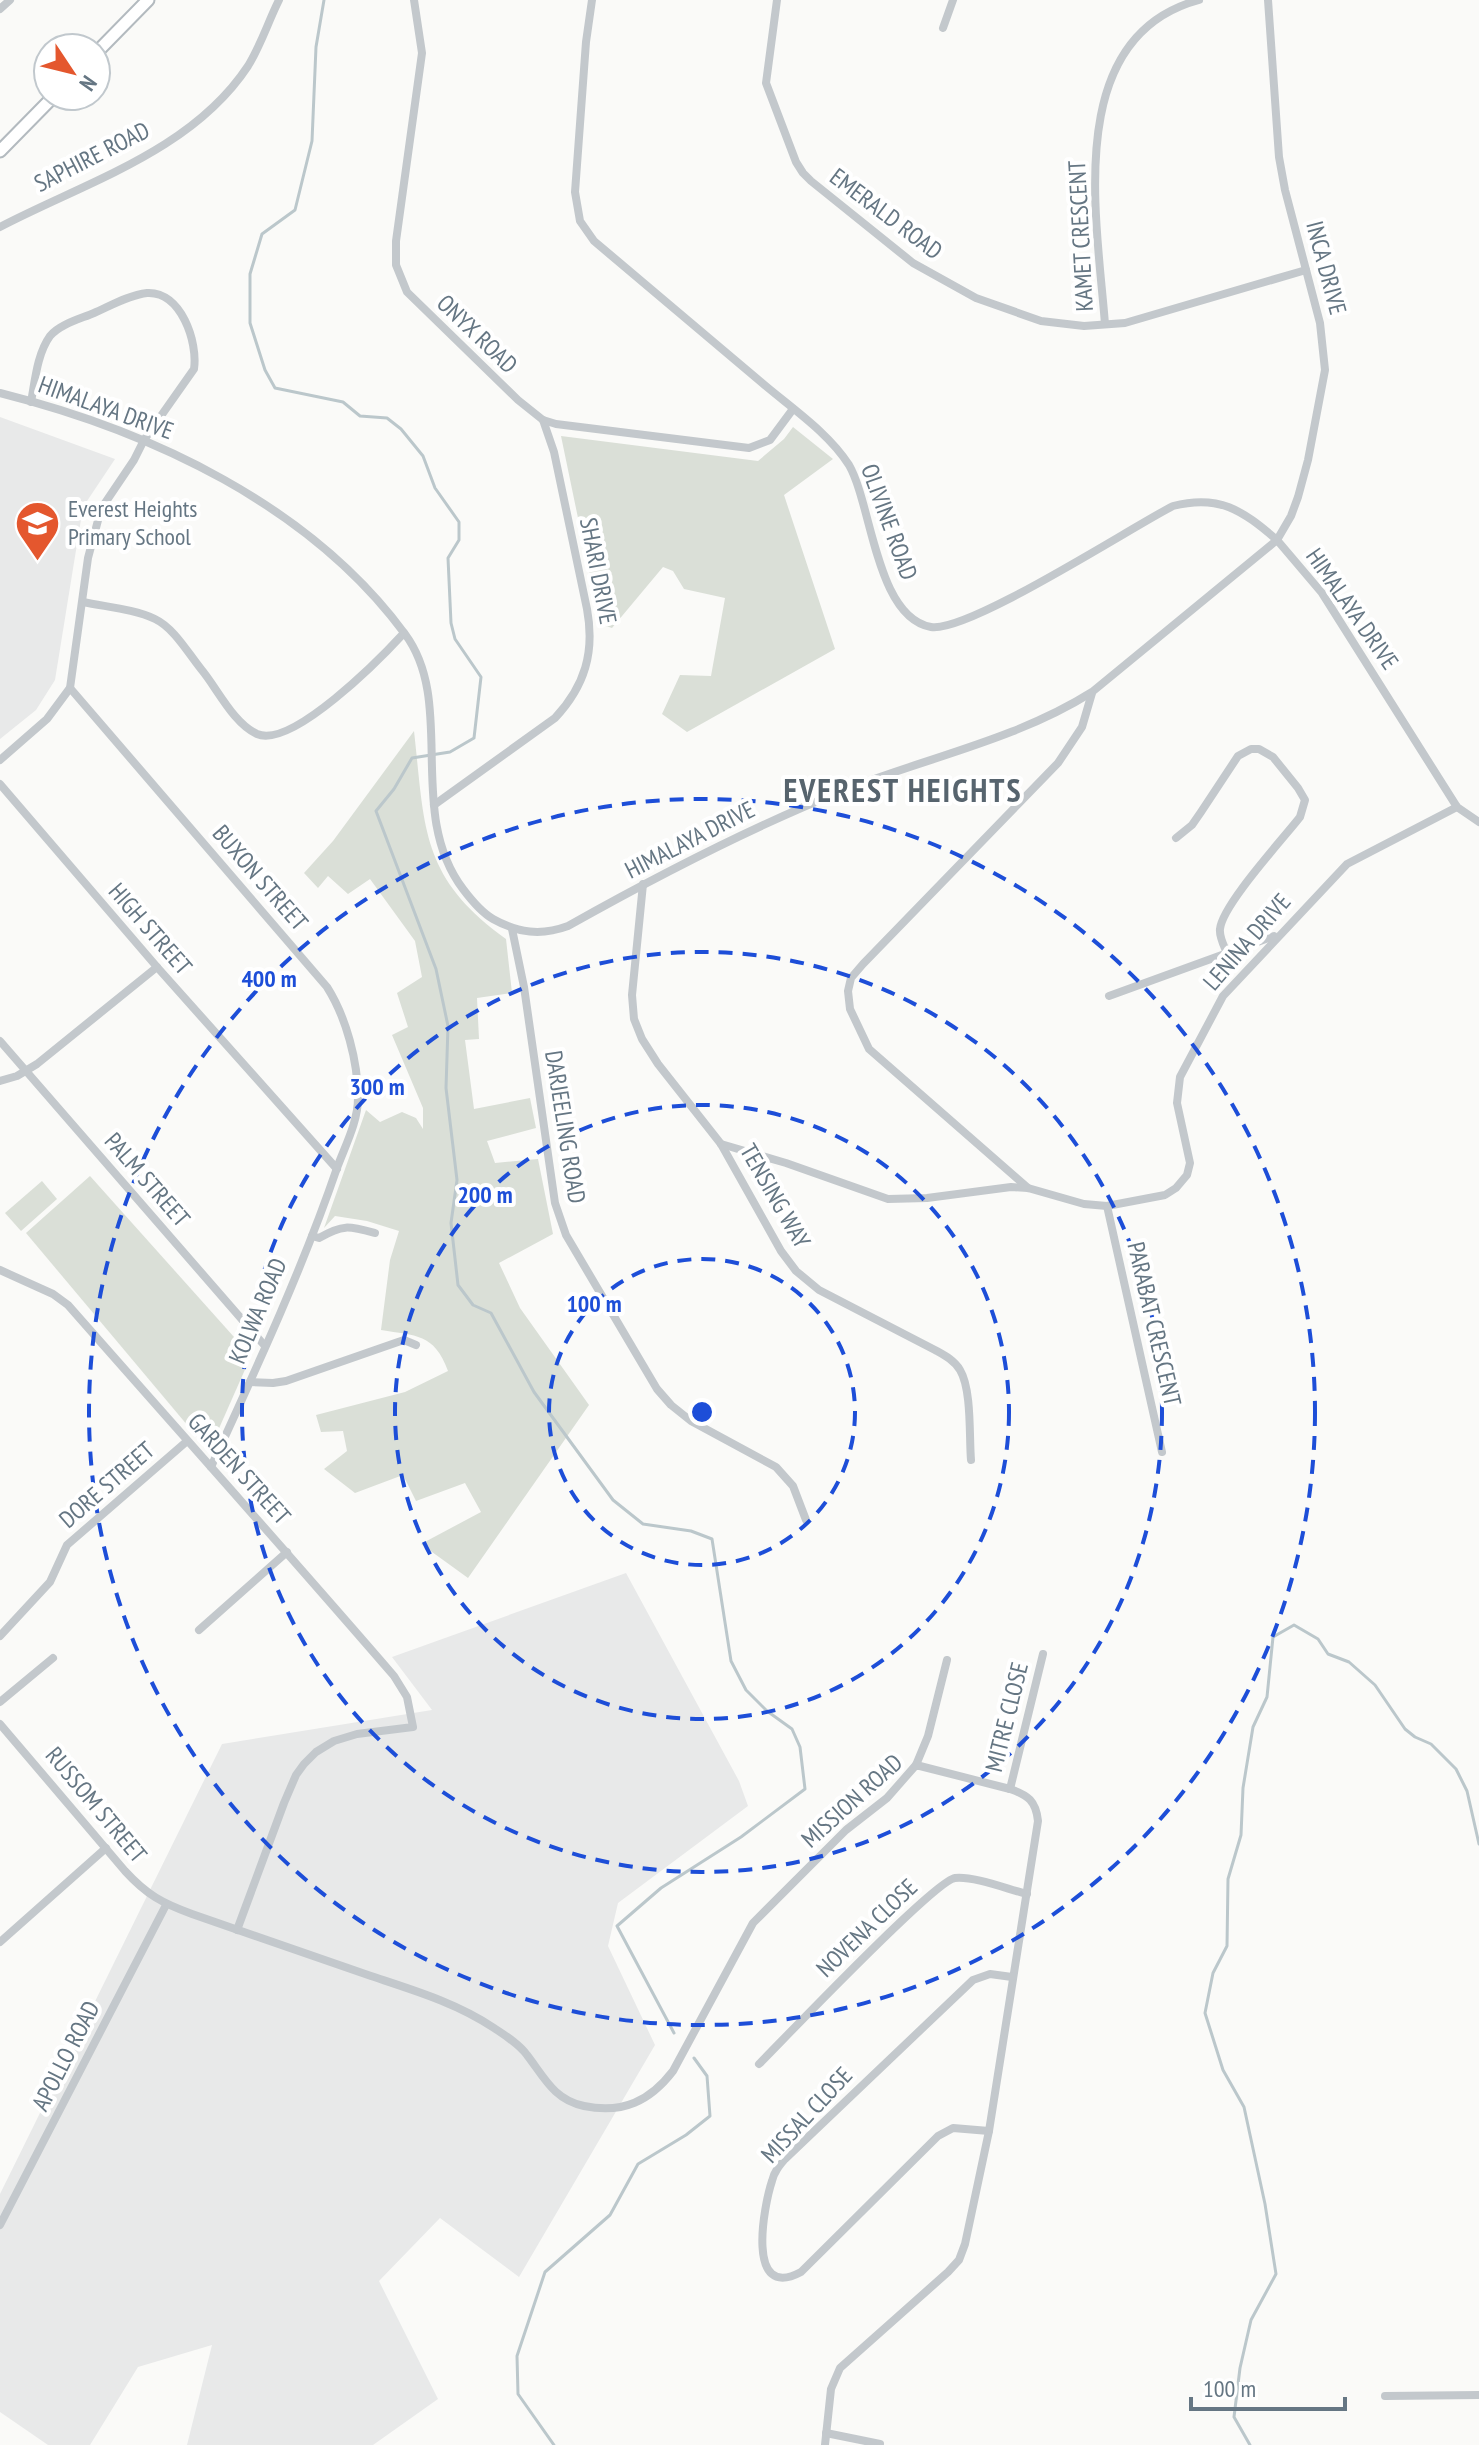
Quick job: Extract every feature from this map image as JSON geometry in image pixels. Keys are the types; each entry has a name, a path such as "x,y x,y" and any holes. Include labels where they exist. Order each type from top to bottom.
{"street":[{"path":"0,9 10,0"},
{"path":"112,37 148,0"},
{"name":"SAPHIRE ROAD","path":"0,227 136,162 195,121 225,95 248,65 264,38 279,0"},
{"name":"ONYX ROAD","path":"414,0 422,53 396,241 396,265 400,280 418,305 518,400 543,420 556,424 749,448 770,440 793,409"},
{"name":"OLIVINE ROAD","path":"592,0 575,192 580,221 594,241 825,437 850,468 892,592 908,615 921,624 933,627 960,621 1017,594 1173,506 1191,501 1221,503 1234,508 1277,540"},
{"name":"EMERALD ROAD","path":"777,0 766,83 796,162 811,181 905,257 976,298 1041,321 1084,326 1125,323 1306,270"},
{"path":"943,28 953,0"},
{"name":"KAMET CRESCENT","path":"1105,324 1095,169 1098,134 1111,75 1132,43 1163,16 1199,0"},
{"name":"INCA DRIVE","path":"1268,0 1279,157 1320,323 1325,370 1298,497 1277,540"},
{"path":"0,151 38,112"},
{"path":"0,760 47,719 70,688 88,558 101,509 194,369 194,340 182,316 166,298 155,294 133,296 57,330 43,349 31,402"},
{"name":"HIMALAYA DRIVE","path":"0,393 144,440 181,457 303,530 334,557 404,633 424,670 436,831 444,857 472,902 488,916 512,929 536,933 568,926 643,884 787,814 928,759 1020,729 1063,710 1092,692 1277,540 1322,593 1457,807 1479,822"},
{"name":"SHARI DRIVE","path":"434,805 555,718 577,689 591,648 592,632 554,452 543,420"},
{"path":"83,602 158,620 242,721 258,734 269,737 299,725 361,676 404,633"},
{"name":"BUXON STREET","path":"70,688 327,987 338,1004 352,1053 358,1099 355,1119 337,1169"},
{"path":"1028,1188 869,1049 850,1009 848,991 851,978 863,964 1058,763 1082,727 1092,692"},
{"path":"1176,838 1192,825 1238,756 1251,749 1259,749 1273,757 1304,796 1305,805 1300,817 1222,920 1220,936 1227,953"},
{"name":"HIGH STREET","path":"0,784 337,1169"},
{"name":"LENINA DRIVE","path":"1107,1206 1165,1195 1187,1175 1189,1152 1177,1103 1180,1077 1223,996 1347,864 1457,807"},
{"name":"TENSING WAY","path":"643,884 632,995 634,1019 658,1064 721,1144 781,1251 807,1282 935,1350 961,1371 968,1408 971,1460"},
{"name":"DARJEELING ROAD","path":"512,929 524,987 555,1203 566,1235 657,1389 691,1421 776,1467 793,1486 806,1520"},
{"path":"1109,996 1279,934"},
{"path":"0,1081 26,1071 157,967"},
{"name":"PALM STREET","path":"0,1041 265,1346"},
{"path":"721,1144 888,1199 927,1198 1011,1187 1107,1206"},
{"name":"KOLWA ROAD","path":"211,1467 312,1236 337,1169"},
{"name":"PARABAT CRESCENT","path":"1107,1206 1162,1452"},
{"path":"312,1236 319,1238 337,1228 346,1227 375,1233"},
{"name":"GARDEN STREET","path":"0,1270 53,1294 68,1305 403,1688 411,1710 413,1727 357,1734 334,1741 304,1764 284,1803 237,1930"},
{"path":"250,1382 286,1381 398,1342 409,1341 416,1345"},
{"name":"DORE STREET","path":"0,1636 50,1582 67,1545 186,1442"},
{"path":"199,1630 287,1552"},
{"name":"MITRE CLOSE","path":"1010,1789 1043,1654"},
{"path":"0,1702 53,1658"},
{"path":"916,1765 928,1736 947,1660"},
{"name":"RUSSOM STREET","path":"0,1724 143,1891 166,1905"},
{"name":"MISSION ROAD","path":"166,1905 457,2007 515,2043 527,2054 552,2090 564,2099 581,2106 623,2108 642,2101 660,2088 673,2071 753,1923 846,1830 887,1798 916,1765 1024,1794 1037,1810 1038,1821 989,2131 965,2244 959,2260 948,2272 840,2368 831,2389 825,2445"},
{"path":"0,1942 106,1848"},
{"name":"NOVENA CLOSE","path":"759,2064 870,1952 947,1880 968,1879 1027,1894"},
{"name":"APOLLO ROAD","path":"0,2225 166,1905"},
{"name":"MISSAL CLOSE","path":"989,2131 953,2128 938,2136 801,2272 783,2277 770,2272 765,2265 762,2241 769,2191 772,2178 785,2159 973,1980 990,1974 1012,1977"},
{"path":"1385,2396 1479,2395"},
{"path":"826,2433 880,2444"}],"shaded area":[{"name":"Everest Heights Primary School","path":"0,417 115,459 83,507 55,680 36,710 0,739"},
{"path":"793,427 833,459 784,495 835,649 687,732 662,714 680,675 711,676 725,598 684,589 673,571 663,567 612,628 600,624 561,436 758,461"},
{"path":"414,731 425,823 442,872 478,916 506,939 512,993 477,998 479,1039 465,1040 474,1109 530,1098 536,1128 487,1141 495,1163 538,1159 553,1234 499,1263 520,1308 589,1405 468,1578 421,1544 481,1512 465,1483 416,1501 403,1475 355,1493 324,1469 347,1451 343,1431 321,1432 316,1415 405,1392 448,1371 437,1349 422,1338 381,1330 390,1260 399,1231 367,1221 335,1216 324,1228 366,1110 380,1122 402,1112 416,1118 423,1129 423,1108 392,1035 408,1027 397,993 422,977 415,941 370,879 348,894 328,876 318,888 304,873 333,841"},
{"path":"90,1176 251,1356 209,1451 26,1233"},
{"path":"42,1181 57,1199 21,1231 5,1213"},
{"path":"626,1573 739,1781 748,1806 618,1903 608,1946 655,2045 519,2277 440,2218 379,2281 438,2399 373,2445 187,2445 212,2345 138,2367 90,2445 48,2445 0,2412 0,2194 222,1744 432,1710 392,1657"}],"waterway":[{"path":"324,0 316,47 312,141 295,210 262,234 250,274 250,323 265,370 275,388 343,402 360,416 387,418 401,429 423,456 435,488 459,522 459,540 448,558 451,623 455,639 481,677 474,738 450,752 412,758 394,789 376,811 436,969 448,1026 446,1088 457,1180 451,1223 458,1285 473,1305 491,1313 534,1392 613,1500 643,1524 691,1531 712,1539 731,1661 746,1690 767,1711 792,1729 800,1747 805,1789 741,1837 661,1888 617,1926 674,2033"},
{"path":"1250,2445 1234,2417 1240,2368 1251,2320 1276,2274 1244,2107 1223,2070 1205,2013 1213,1973 1227,1946 1228,1879 1241,1835 1243,1788 1253,1727 1267,1697 1273,1637 1294,1625 1318,1639 1328,1654 1349,1662 1375,1685 1405,1729 1431,1744 1456,1769 1467,1791 1479,1844"},
{"path":"554,2445 518,2394 517,2356 545,2272 610,2215 638,2164 686,2135 710,2116 707,2076 694,2058"}],"place":[{"name":"Everest Heights Primary School","path":"37,562"}],"district":[{"name":"EVEREST HEIGHTS","path":"903,791"}]}
